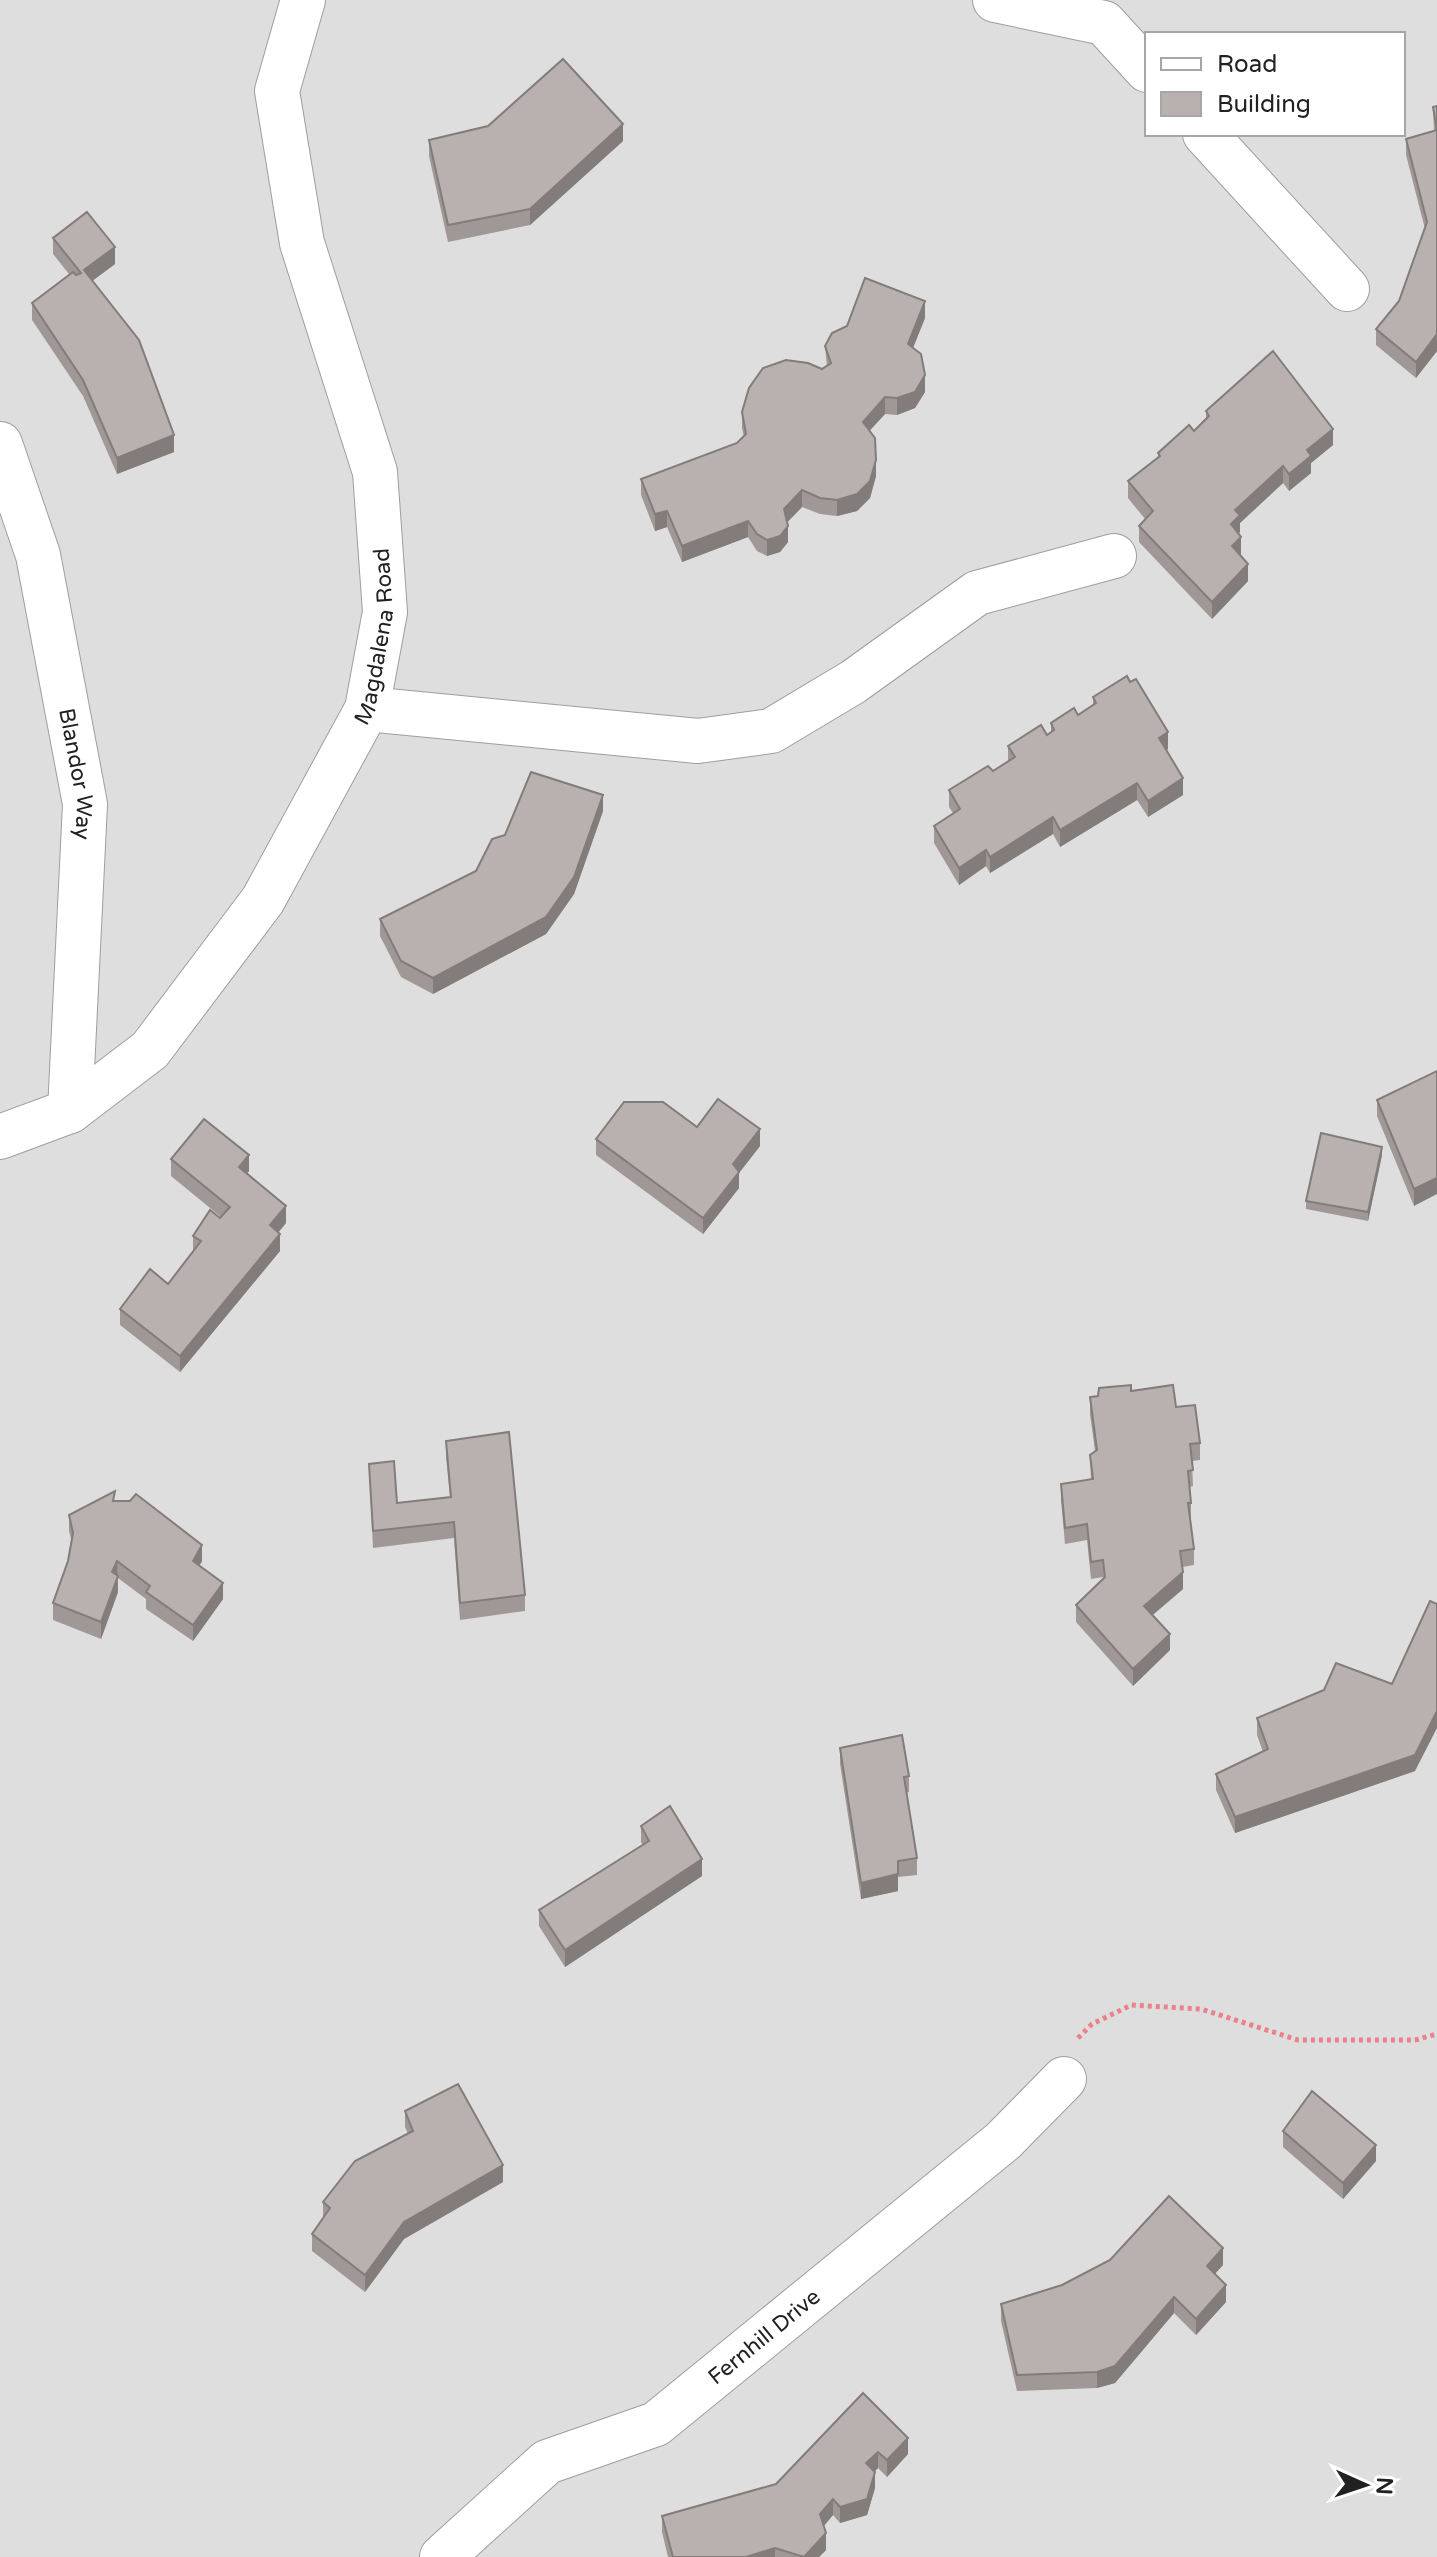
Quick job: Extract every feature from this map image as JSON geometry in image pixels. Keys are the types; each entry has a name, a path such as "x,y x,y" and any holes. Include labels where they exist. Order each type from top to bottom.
{"street":[{"name":"Magdalena Road","path":"0,1137 70,1111 150,1050 263,900 367,709 385,612 375,472 302,243 277,91 303,0"},
{"path":"1020,2 1104,23 1145,68"},
{"path":"1207,136 1347,289"},
{"name":"Blandor Way","path":"0,444 38,555 85,804 70,1111"},
{"path":"367,709 698,741 771,731 853,682 977,593 1114,556"},
{"name":"Fernhill Drive","path":"442,2557 547,2462 656,2424 1003,2141 1064,2079"}],"path":[{"path":"1064,2079 1068,2047 1092,2024 1131,2005 1201,2009 1298,2040 1415,2040 1437,2034"}],"shaded area":[{"path":"0,0 1437,0 1437,2557 0,2557"}],"building":[{"path":"563,59 623,124 530,209 448,225 429,140 488,126"},
{"path":"1437,106 1437,130 1433,107"},
{"path":"1437,130 1437,334 1416,362 1376,329 1399,301 1427,222 1406,139"},
{"path":"87,212 115,247 84,270 139,340 174,435 117,458 83,380 32,303 73,272 76,275 81,273 53,238"},
{"path":"865,278 925,301 908,344 921,354 925,375 915,392 897,398 885,397 863,422 875,438 876,460 870,481 857,494 837,500 820,498 802,490 784,509 788,526 780,536 767,540 757,534 748,521 682,546 667,511 655,514 641,479 737,443 746,434 742,412 749,388 763,368 786,360 808,363 822,369 831,363 825,346 832,333 847,326"},
{"path":"1273,351 1333,429 1307,450 1311,456 1289,474 1283,466 1235,510 1240,515 1231,524 1241,537 1232,546 1248,564 1212,602 1139,526 1153,511 1128,481 1160,456 1158,453 1189,425 1194,431 1209,416 1206,411"},
{"path":"1127,676 1130,682 1136,679 1168,732 1159,738 1183,778 1148,801 1137,783 1060,830 1053,817 990,857 986,850 959,868 934,826 960,809 949,790 988,766 993,771 1015,757 1008,746 1041,725 1047,735 1054,730 1051,723 1074,708 1078,715 1096,703 1093,697"},
{"path":"531,772 603,795 574,877 546,917 433,978 401,961 380,919 476,871 492,839 505,835"},
{"path":"1437,1071 1437,1178 1414,1189 1377,1100"},
{"path":"718,1099 760,1129 733,1164 739,1172 703,1218 596,1139 624,1102 663,1102 697,1127"},
{"path":"204,1119 249,1155 239,1167 286,1206 270,1225 280,1234 180,1356 120,1309 150,1269 168,1284 201,1241 193,1236 210,1210 220,1218 230,1207 171,1159"},
{"path":"1321,1133 1382,1147 1368,1212 1306,1201"},
{"path":"1131,1385 1131,1391 1173,1385 1176,1407 1195,1405 1200,1443 1190,1444 1193,1470 1188,1471 1191,1503 1188,1503 1194,1549 1180,1551 1183,1572 1144,1606 1170,1634 1133,1669 1076,1605 1105,1577 1103,1560 1091,1562 1087,1524 1065,1528 1061,1484 1093,1479 1090,1455 1097,1450 1090,1397 1098,1396 1099,1388"},
{"path":"509,1432 525,1595 460,1603 454,1522 373,1531 369,1464 394,1461 397,1503 451,1497 446,1441"},
{"path":"115,1491 113,1501 130,1501 136,1494 202,1545 193,1561 223,1583 193,1625 146,1592 150,1586 117,1561 112,1572 118,1576 101,1622 53,1603 68,1561 73,1533 69,1515"},
{"path":"1430,1601 1437,1604 1437,1711 1415,1755 1235,1817 1216,1774 1268,1749 1257,1718 1324,1690 1336,1663 1392,1684"},
{"path":"902,1735 909,1776 904,1777 917,1858 898,1861 898,1874 861,1883 840,1748"},
{"path":"670,1806 702,1859 565,1950 539,1910 649,1841 641,1826"},
{"path":"458,2084 503,2165 404,2222 365,2275 312,2234 330,2208 323,2202 355,2161 413,2131 405,2111"},
{"path":"1312,2091 1376,2145 1343,2183 1283,2131"},
{"path":"1169,2196 1223,2248 1207,2266 1226,2285 1196,2319 1174,2297 1115,2366 1097,2372 1017,2375 1001,2304 1062,2285 1110,2260"},
{"path":"863,2393 908,2438 887,2460 878,2452 866,2463 875,2472 867,2499 840,2507 833,2499 820,2514 826,2533 804,2557 775,2548 746,2557 673,2557 662,2516 776,2484"}]}
